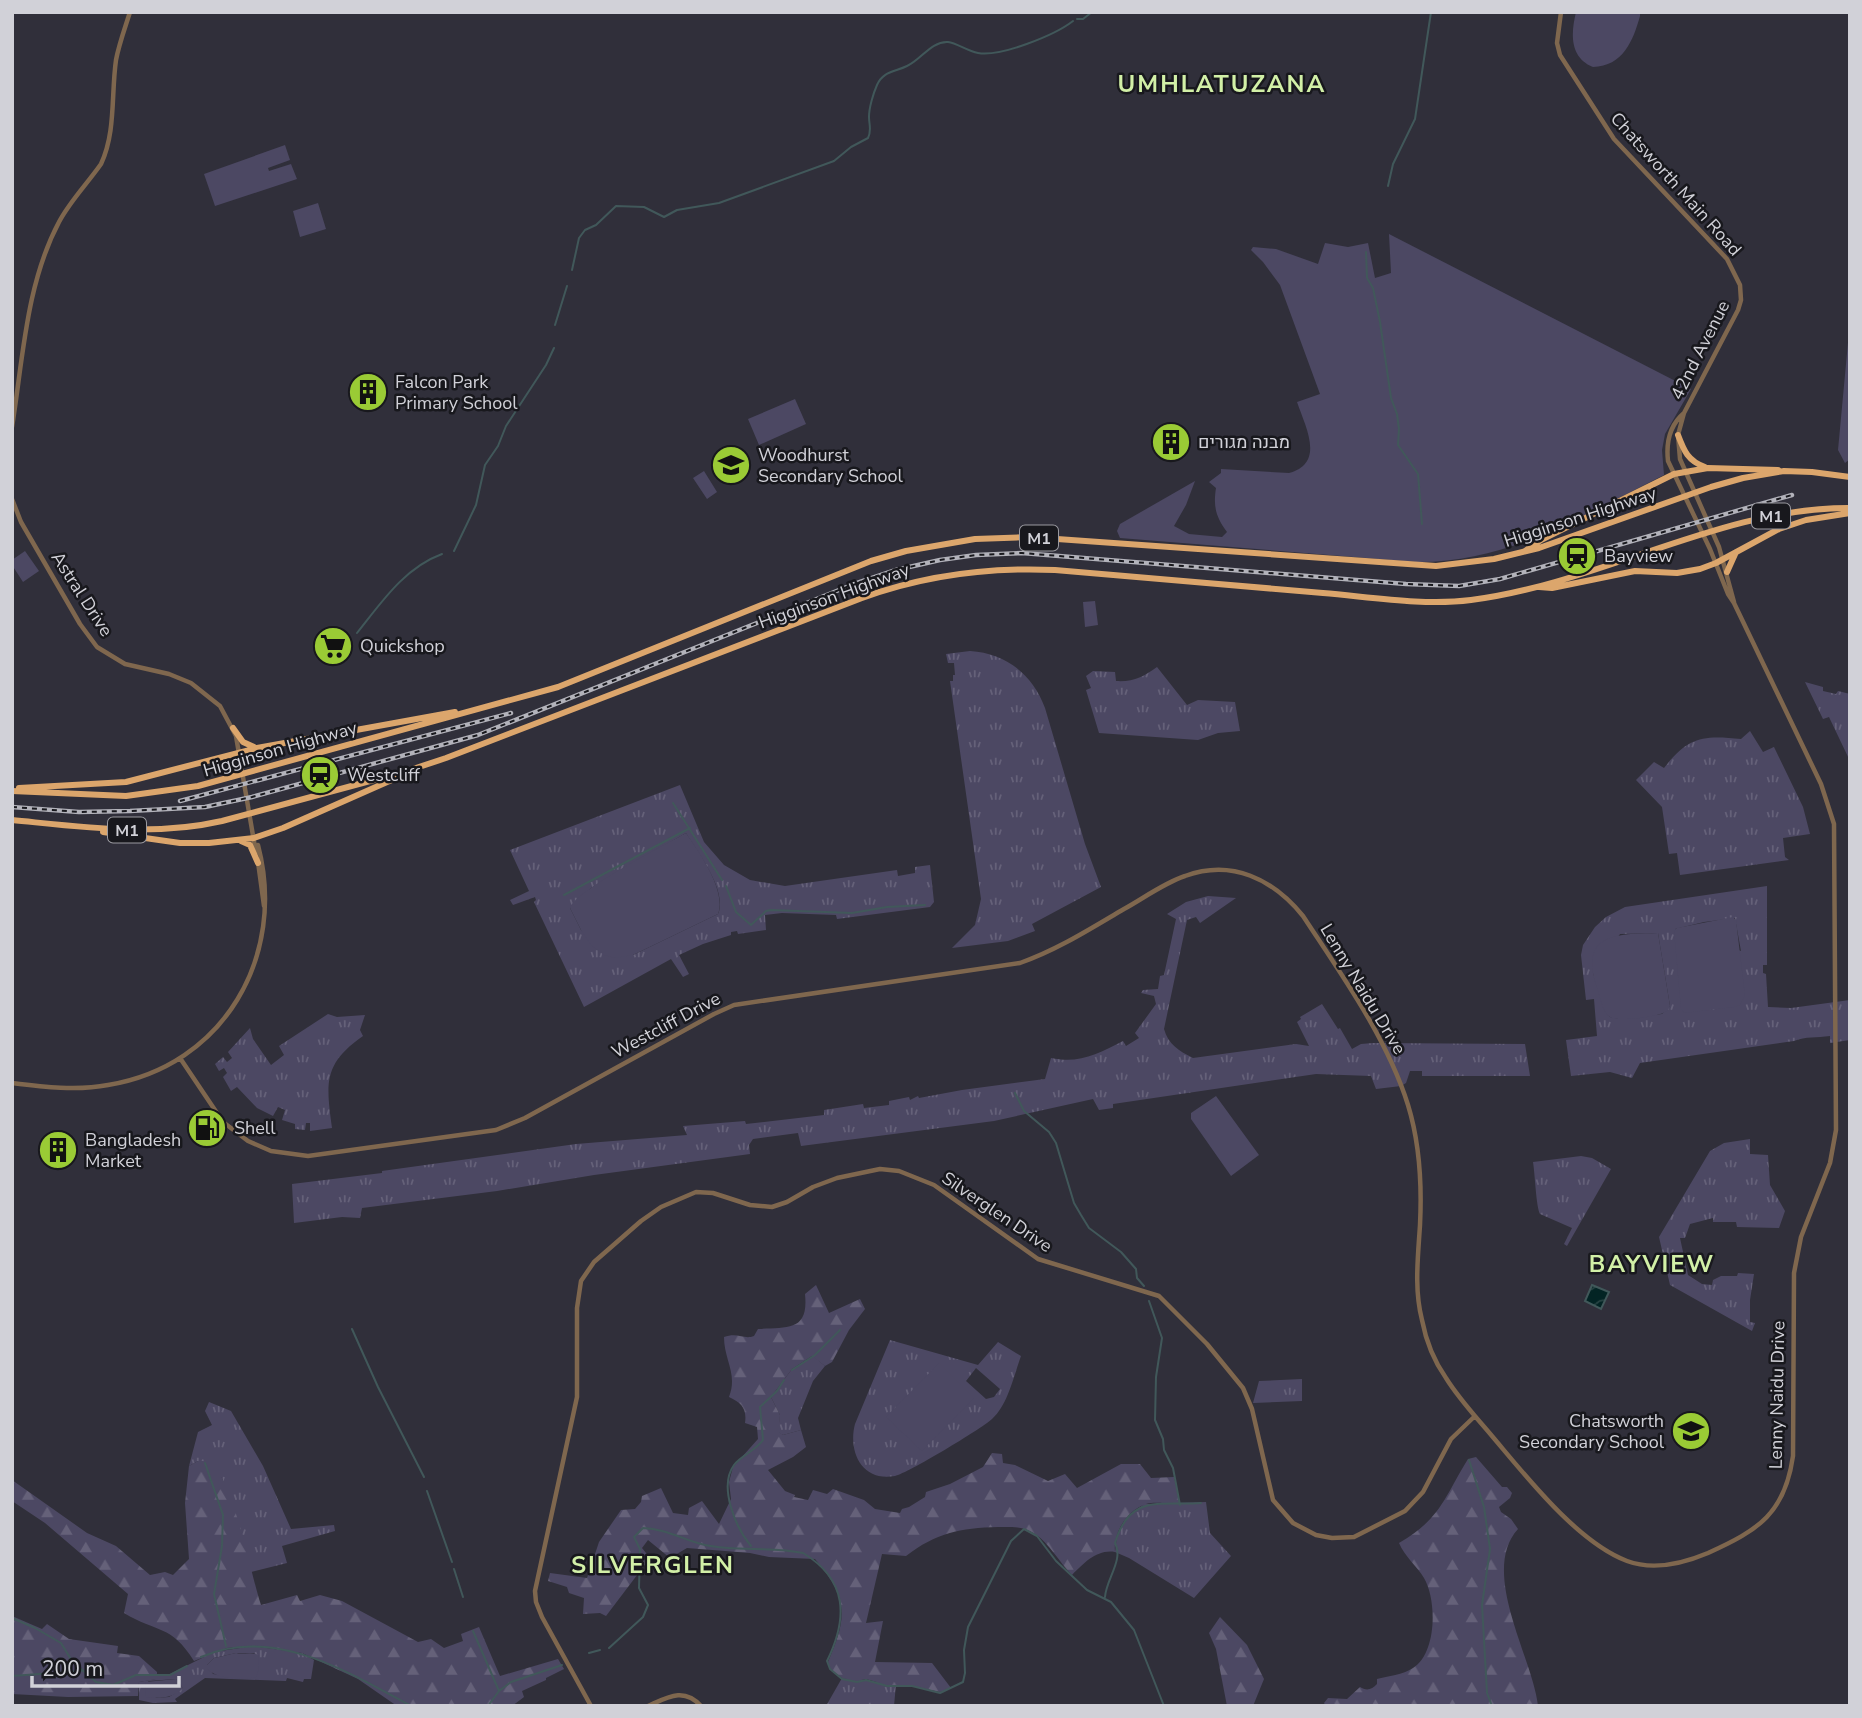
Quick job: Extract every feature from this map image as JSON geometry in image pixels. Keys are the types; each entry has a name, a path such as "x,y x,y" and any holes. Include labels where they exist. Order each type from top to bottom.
{"highway":[{"path":"1678,435 1690,459 1708,468"},
{"path":"1523,552 1541,540 1674,474 1708,468 1772,468 1784,471"},
{"name":"Higginson Highway","path":"12,789 107,796 146,795 198,786 526,697 593,675 871,561 906,551 975,539 1029,537 1081,540 1436,566 1523,552 1726,482 1784,471 1850,477"},
{"name":"Higginson Highway","path":"12,820 153,831 201,826 240,816 446,758 880,591 944,575 1010,569 1055,570 1430,601 1468,600 1537,587 1759,519 1799,511 1850,508"},
{"path":"1537,587 1552,588 1635,571 1677,573 1700,569 1793,523 1850,513"},
{"path":"1727,572 1738,551"},
{"path":"12,789 126,782 257,748 491,705"},
{"path":"233,728 243,742 257,748"},
{"path":"77,826 161,841 240,841 284,828 446,758"},
{"path":"240,841 250,845 260,863"}],"street":[{"path":"12,427 29,314 46,256 60,220 101,164 109,143 116,61 130,12"},
{"name":"Chatsworth Main Road","path":"1561,12 1558,48 1562,59 1606,130 1721,251 1738,280 1741,300"},
{"name":"42nd Avenue","path":"1674,474 1668,461 1667,448 1741,300"},
{"name":"42nd Avenue","path":"1678,435 1679,422"},
{"path":"1678,435 1679,454 1685,472"},
{"name":"Lenny Naidu Drive","path":"1685,472 1719,547 1734,603"},
{"name":"Lenny Naidu Drive","path":"1241,873 1270,884 1291,902 1351,993 1392,1063 1408,1107 1420,1170 1417,1280 1419,1310 1436,1361 1453,1388 1530,1481 1605,1550 1638,1564 1658,1566 1679,1563 1742,1537 1772,1513 1780,1502 1789,1479 1793,1456 1794,1273 1801,1237 1833,1153 1837,1118 1836,834 1832,812 1821,784 1728,594 1674,474"},
{"name":"Astral Drive","path":"12,499 21,522 72,611 97,647 125,664 169,674 200,689 220,706 233,728 260,863"},
{"path":"260,863 264,906"},
{"path":"12,1083 79,1088 108,1085 146,1075 180,1058 214,1031 243,991 257,958 264,925 260,863"},
{"name":"Westcliff Drive","path":"180,1058 223,1122 248,1140 282,1154 308,1156 496,1130 525,1118 734,1005 1020,962 1054,950 1185,876 1214,870 1241,873"},
{"name":"Silverglen Drive","path":"591,1706 542,1616 535,1591 577,1397 579,1288 588,1268 641,1221 661,1207 690,1194 713,1193 764,1208 787,1202 813,1187 837,1178 880,1169 899,1171 934,1185 1038,1259 1159,1296 1207,1344 1243,1388 1252,1409 1273,1500 1293,1523 1316,1535 1339,1539 1354,1537 1405,1511 1423,1492 1451,1439 1475,1416"},
{"path":"648,1706 677,1694 690,1696 701,1706"}],"green space":[{"path":"1576,12 1640,12 1640,16 1630,43 1619,57 1603,66 1593,67 1585,63 1576,51 1573,28"},
{"path":"285,145 290,160 268,168 269,171 291,164 297,179 215,206 204,174"},
{"path":"318,203 326,229 300,237 293,211"},
{"path":"1389,234 1691,389 1665,434 1662,450 1664,475 1544,534 1483,554 1450,560 1416,562 1120,538 1117,531 1120,524 1195,481 1174,526 1189,534 1222,537 1227,532 1216,512 1216,488 1209,482 1221,473 1221,469 1289,473 1307,461 1310,443 1297,402 1320,394 1280,285 1251,250 1253,247 1276,249 1318,264 1325,243 1348,247 1368,243 1375,278 1391,273"},
{"path":"1850,321 1850,459 1845,463 1838,450"},
{"path":"795,399 806,424 759,445 748,419"},
{"path":"704,471 717,492 707,499 693,478"},
{"path":"25,551 39,571 23,582 12,565 12,560"},
{"path":"1095,601 1098,625 1085,627 1083,602"},
{"path":"970,651 1006,661 1025,676 1040,696 1085,844 1101,887 1032,924 1035,931 1008,941 952,948 975,925 981,899 950,681 953,681 955,675 954,663 948,663 946,654"},
{"path":"1157,667 1187,705 1198,700 1235,702 1240,731 1218,733 1198,740 1099,733 1086,690 1091,688 1086,676 1093,671 1115,672 1116,681 1128,681"},
{"path":"1805,682 1823,687 1823,691 1850,694 1850,761 1829,717 1823,719"},
{"path":"1750,731 1763,752 1774,747 1803,807 1810,834 1783,838 1785,857 1789,860 1680,875 1677,853 1669,854 1662,807 1636,780 1654,762 1664,768 1681,750 1697,740 1716,737 1741,739"},
{"path":"680,785 704,842 724,865 750,880 785,886 897,870 898,876 915,873 915,867 930,865 934,902 930,907 837,919 836,915 765,915 766,930 738,934 737,931 731,932 731,935 679,955 689,974 683,977 671,959 584,1007 534,902 535,897 513,905 510,900 529,891 510,850","holes":["686,833 704,861 719,894 718,914 633,955 581,930 570,908 591,888"]},
{"path":"686,833 715,883 719,894 718,914 633,955 615,958 604,955 591,945 570,908 588,890"},
{"path":"1767,886 1767,965 1763,965 1763,973 1766,974 1768,1007 1791,1008 1850,1000 1850,1040 1830,1043 1830,1036 1807,1038 1640,1063 1632,1078 1610,1072 1571,1076 1566,1040 1597,1036 1594,999 1586,1000 1581,955 1583,945 1595,927 1606,917 1625,907","holes":["1735,918 1741,951 1675,929 1704,922","1658,933 1670,1006 1662,1014 1620,1019 1610,1017 1605,1010 1593,973 1620,934"]},
{"path":"1208,896 1236,898 1200,923 1196,917 1187,920 1164,1029 1171,1043 1193,1058 1296,1044 1309,1046 1297,1022 1300,1017 1322,1004 1352,1049 1361,1044 1373,1043 1525,1044 1530,1076 1422,1076 1422,1071 1410,1071 1406,1083 1401,1086 1376,1089 1371,1076 1316,1074 1113,1104 1113,1108 1099,1110 1093,1099 994,1121 801,1146 798,1133 753,1139 749,1145 750,1154 362,1208 360,1218 342,1217 294,1223 292,1184 576,1144 687,1135 683,1126 745,1121 746,1124 824,1115 824,1110 863,1104 864,1108 889,1105 889,1101 909,1097 910,1100 918,1096 919,1098 1045,1079 1051,1058 1079,1059 1097,1054 1123,1041 1126,1046 1139,1038 1135,1033 1156,1004 1154,996 1141,993 1143,990 1158,989 1160,976 1164,975 1176,919 1167,914 1186,902"},
{"path":"1733,917 1736,920 1745,996 1740,1005 1734,1007 1684,1013 1681,1009 1674,931 1677,928"},
{"path":"1658,933 1669,1009 1645,1017 1610,1017 1602,1004 1592,970 1597,947 1616,936"},
{"path":"328,1014 337,1017 365,1015 360,1030 363,1036 340,1056 330,1076 332,1128 310,1131 310,1123 306,1123 305,1130 295,1129 295,1124 282,1120 285,1110 278,1107 273,1116 257,1108 237,1087 231,1091 223,1077 227,1073 224,1068 219,1071 215,1064 223,1057 227,1062 232,1058 228,1052 250,1028 253,1039 271,1065 284,1055 279,1046"},
{"path":"1216,1096 1259,1155 1231,1176 1191,1119 1191,1113"},
{"path":"1750,1139 1750,1154 1768,1155 1770,1185 1785,1211 1779,1228 1737,1227 1736,1222 1713,1222 1713,1218 1690,1224 1685,1238 1680,1238 1688,1275 1702,1284 1712,1285 1713,1280 1721,1276 1754,1274 1750,1300 1750,1322 1755,1323 1752,1331 1670,1285 1659,1237 1710,1151 1724,1143"},
{"path":"1581,1156 1592,1158 1611,1169 1567,1246 1564,1244 1572,1228 1540,1214 1533,1162"},
{"path":"816,1285 829,1313 860,1299 865,1309 849,1330 832,1362 825,1366 812,1356 792,1369 771,1397 780,1415 779,1432 783,1435 801,1430 806,1447 768,1470 785,1491 795,1495 794,1497 808,1500 813,1490 827,1494 833,1489 864,1500 875,1509 900,1513 902,1509 925,1497 926,1492 950,1484 983,1467 992,1453 1002,1454 1003,1463 1015,1465 1048,1481 1065,1474 1077,1488 1121,1464 1140,1464 1151,1478 1174,1477 1180,1503 1150,1503 1133,1511 1119,1530 1115,1552 1097,1555 1072,1575 1040,1538 1031,1531 1017,1527 949,1533 906,1556 882,1554 866,1623 883,1621 875,1662 932,1663 951,1688 940,1692 912,1686 887,1685 866,1679 857,1681 842,1678 830,1669 828,1662 839,1632 841,1608 834,1585 815,1559 687,1548 670,1558 648,1540 642,1548 650,1558 606,1616 600,1613 583,1614 584,1598 569,1593 567,1587 548,1581 550,1573 587,1578 599,1542 621,1510 635,1509 642,1496 661,1488 673,1513 688,1515 689,1508 702,1501 719,1524 731,1499 729,1482 733,1467 758,1439 757,1427 745,1423 743,1407 729,1397 732,1381 724,1337 750,1337 754,1336 758,1329 794,1325 803,1315 805,1294"},
{"path":"890,1340 978,1365 998,1342 1021,1356 1006,1398 992,1419 944,1450 895,1476 873,1474 860,1462 854,1444 855,1424","holes":["976,1368 1000,1389 994,1397 986,1399 966,1381"]},
{"path":"813,1356 825,1366 813,1381 798,1418 801,1430 783,1435 778,1432 780,1415 771,1397 792,1369"},
{"path":"939,1363 974,1398 922,1451 886,1417"},
{"path":"1302,1379 1302,1401 1253,1403 1259,1381"},
{"path":"209,1402 231,1411 263,1466 291,1529 334,1525 335,1531 282,1546 287,1563 251,1572 240,1529 222,1478 198,1461 189,1466 198,1432 212,1425 205,1411"},
{"path":"1476,1457 1502,1487 1507,1487 1512,1493 1499,1507 1518,1529 1507,1547 1504,1568 1506,1591 1538,1706 1326,1706 1324,1703 1328,1698 1347,1699 1360,1687 1371,1689 1377,1684 1377,1679 1405,1672 1421,1661 1430,1639 1433,1612 1431,1599 1424,1578 1399,1543 1433,1516 1468,1459"},
{"path":"198,1461 213,1465 228,1492 261,1605 297,1595 300,1601 320,1595 342,1601 418,1642 431,1639 444,1648 463,1641 461,1634 479,1627 500,1676 558,1659 564,1669 522,1691 524,1697 512,1706 397,1706 358,1679 302,1653 253,1646 227,1648 194,1661 186,1649 170,1635 124,1613 128,1594 45,1523 12,1501 12,1480 87,1533 116,1546 150,1575 165,1572 173,1575 189,1559 185,1503 189,1466"},
{"path":"1206,1502 1210,1533 1231,1556 1194,1598 1115,1552 1117,1535 1126,1518 1144,1504"},
{"path":"12,1616 42,1629 47,1624 69,1639 118,1646 117,1653 139,1656 157,1672 157,1679 139,1682 138,1696 68,1697 12,1694"},
{"path":"1220,1617 1247,1645 1264,1679 1253,1706 1227,1706 1216,1649 1209,1633"},
{"path":"253,1646 302,1653 314,1660 311,1679 304,1679 303,1682 287,1678 286,1681 205,1678 175,1699 177,1702 153,1703 139,1700 139,1682 156,1679 157,1675 170,1674 214,1652","holes":["236,1653 254,1653 258,1657 244,1678 213,1674 207,1665 214,1658","176,1679 183,1688 169,1697 156,1698 148,1681"]},
{"path":"236,1653 258,1655 259,1669 256,1677 230,1678 207,1669 207,1665 214,1658"},
{"path":"842,1678 896,1684 894,1706 826,1706"},
{"path":"176,1679 183,1688 175,1694 161,1698 146,1697 145,1682"}],"water":[{"path":"1592,1285 1609,1292 1601,1309 1585,1301"}],"waterway":[{"path":"1077,19 1083,19 1092,12"},
{"path":"1388,186 1393,164 1415,119 1431,12"},
{"path":"572,270 579,238 585,230 596,225 616,206 644,207 664,217 677,210 719,203 834,161 868,138 870,105 880,80 890,72 912,63 936,44 948,42 978,53 1000,52 1041,38 1073,21"},
{"path":"1366,252 1367,278 1373,288 1391,398 1397,414 1398,445 1418,474 1422,524"},
{"path":"555,325 567,286"},
{"path":"454,551 476,505 485,465 554,348"},
{"path":"357,633 405,577 428,560 442,554"},
{"path":"673,803 722,880"},
{"path":"564,895 690,828"},
{"path":"726,886 736,912 751,925 766,911 771,910 852,913 887,907 925,905"},
{"path":"1015,1093 1024,1111 1049,1132 1056,1143 1074,1203 1089,1228 1121,1252 1136,1269 1137,1278 1144,1286"},
{"path":"1149,1301 1162,1338 1156,1377 1155,1420 1163,1439 1164,1450 1173,1468 1180,1505"},
{"path":"352,1329 424,1477"},
{"path":"792,1370 815,1355 840,1330"},
{"path":"751,1546 735,1518 728,1496 728,1484 734,1465 763,1440 760,1407 784,1380"},
{"path":"1469,1460 1484,1507 1490,1549 1482,1605 1487,1693 1492,1706"},
{"path":"205,1463 223,1515 222,1546 214,1594 226,1646"},
{"path":"427,1491 452,1562"},
{"path":"1105,1597 1116,1563 1115,1543 1129,1516 1148,1505 1201,1503"},
{"path":"609,1648 643,1617 648,1605 639,1588 640,1549 634,1537 643,1528 652,1529 717,1547 803,1553 829,1575 840,1601 838,1630 827,1661 830,1669 842,1679 857,1682 866,1680 887,1686 912,1686 940,1693 963,1682 968,1627 1011,1541 1024,1529 1037,1536 1056,1561 1087,1590 1111,1602 1134,1630 1164,1706"},
{"path":"454,1569 463,1597"},
{"path":"12,1618 61,1643 72,1661 96,1682 113,1685 136,1675 170,1675 187,1666"},
{"path":"473,1631 499,1691"},
{"path":"201,1657 228,1649 255,1646 282,1649 336,1667 411,1706"},
{"path":"589,1653 600,1650"},
{"path":"488,1706 499,1691 511,1682 562,1665"},
{"path":"12,1676 81,1671"}],"railway":[{"path":"12,807 79,812 130,811 205,807 252,797 478,735 854,584 896,570 940,560 1022,553 1459,586 1500,579 1792,495"},
{"path":"180,801 511,713"}],"place":[{"name":"Falcon Park Primary School","path":"368,392"},
{"name":"מבנה מגורים","path":"1171,442"},
{"name":"Woodhurst Secondary School","path":"731,465"},
{"name":"Bayview","path":"1577,556"},
{"name":"Quickshop","path":"333,646"},
{"name":"Westcliff","path":"320,775"},
{"name":"Shell","path":"207,1128"},
{"name":"Bangladesh Market","path":"58,1150"},
{"name":"Chatsworth Secondary School","path":"1691,1431"}],"district":[{"name":"UMHLATUZANA","path":"1222,84"},
{"name":"BAYVIEW","path":"1652,1264"},
{"name":"SILVERGLEN","path":"653,1565"}]}
